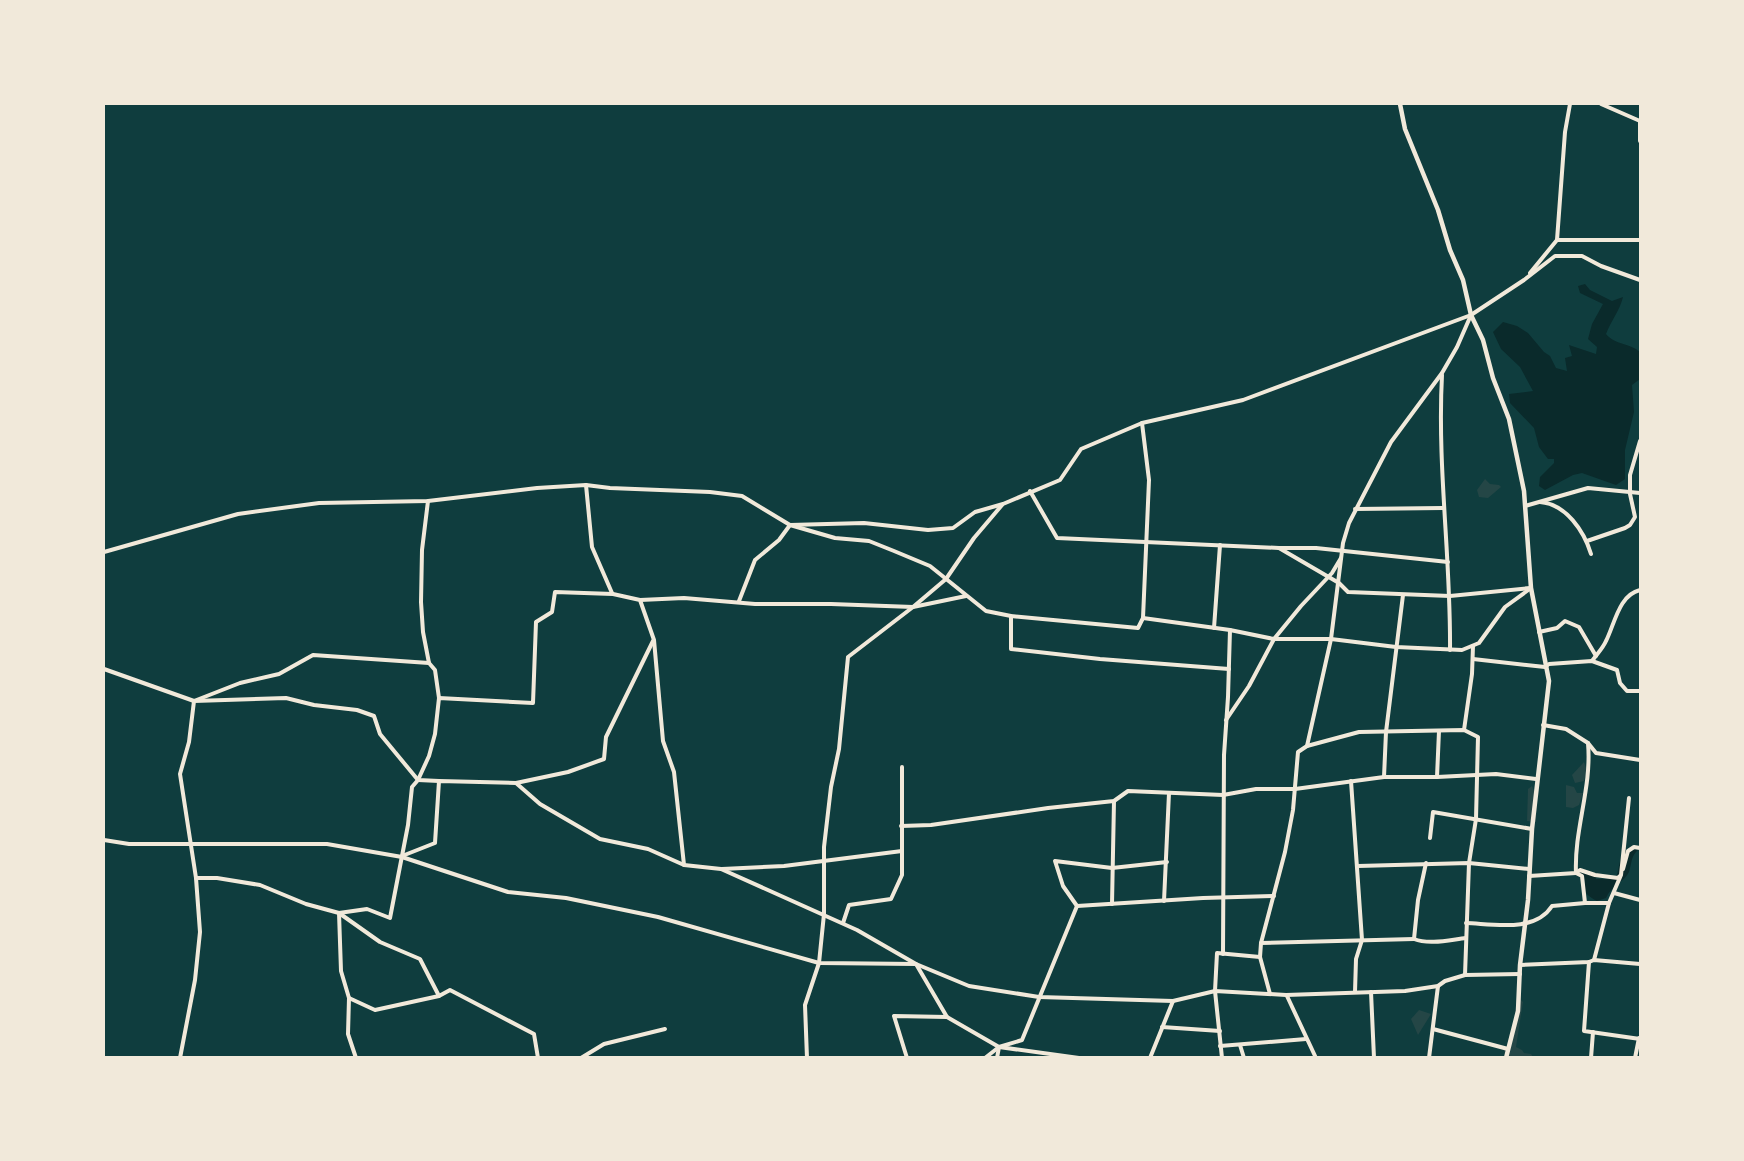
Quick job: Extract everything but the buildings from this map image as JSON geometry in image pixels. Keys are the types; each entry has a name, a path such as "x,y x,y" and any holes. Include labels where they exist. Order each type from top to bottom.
{"street":[{"path":"1400,104 1405,129 1438,210 1450,250 1463,280 1471,315 1484,340 1493,378 1509,419 1525,506 1531,588 1549,681 1536,779 1518,1011 1506,1058"},
{"path":"1524,280 1557,240 1570,104"},
{"path":"1601,104 1640,122 1641,141"},
{"path":"1557,240 1641,240"},
{"path":"790,525 864,523 927,530 953,528 975,512 1003,504 1060,480 1081,449 1142,423 1243,400 1471,315 1524,280 1555,256 1582,256 1601,266 1641,280"},
{"path":"1307,746 1331,639 1342,550 1349,523 1391,442 1442,373 1471,315"},
{"path":"1442,373 1439,422 1448,562 1450,650"},
{"path":"104,552 238,514 320,503 428,501 537,488 586,485 665,489 742,496 790,525 835,538 869,541 930,566 986,611 1011,616 1138,628 1143,618 1149,480 1142,423"},
{"path":"1587,541 1630,525 1635,517 1630,494 1630,475 1641,441"},
{"path":"586,485 592,547 613,594"},
{"path":"1525,506 1588,488 1630,494 1641,493"},
{"path":"1030,491 1057,538 1342,550 1448,562"},
{"path":"339,913 367,909 390,918 408,825 412,788 429,756 435,734 439,698 435,670 429,663 423,632 421,602 422,550 428,501"},
{"path":"1537,502 1544,502 1562,510 1587,541 1591,554"},
{"path":"807,1058 805,1005 819,963 824,914 824,847 831,787 839,749 848,657 913,608 946,579 974,538 1003,504"},
{"path":"1355,509 1443,508"},
{"path":"739,601 754,560 780,540 790,525"},
{"path":"1214,628 1220,545"},
{"path":"1279,548 1339,583 1348,592 1449,596 1531,588"},
{"path":"1226,720 1249,687 1274,639 1328,578 1342,556"},
{"path":"1143,618 1230,630 1274,639 1331,639 1396,647 1462,650 1479,643 1505,607 1531,588"},
{"path":"1594,658 1606,642 1627,597 1641,590"},
{"path":"439,698 533,703 536,622 552,612 555,592 613,594 640,600 684,598 755,604 831,603 913,608 967,596"},
{"path":"1384,777 1386,732 1403,595"},
{"path":"640,600 654,640 663,741 674,772 684,865"},
{"path":"1011,616 1011,649 1100,659 1229,669"},
{"path":"1539,632 1557,628 1565,621 1580,627 1594,658"},
{"path":"1223,954 1223,795 1230,630"},
{"path":"104,669 194,701 286,698 314,705 357,710 374,716 380,734 418,780 516,783 567,772 604,759 606,737 654,640"},
{"path":"1464,730 1473,646"},
{"path":"194,701 240,683 279,674 313,655 429,663"},
{"path":"1473,659 1545,667 1550,664 1594,658 1617,670 1620,683 1627,691 1641,691"},
{"path":"180,1058 195,981 201,932 196,878 180,774 189,742 194,701"},
{"path":"1542,725 1566,729 1588,743 1596,753 1641,760"},
{"path":"1270,994 1260,957 1261,943 1290,829 1298,753 1307,746 1359,732 1464,730 1479,737 1475,819 1469,862 1465,975"},
{"path":"1437,777 1439,731"},
{"path":"1575,873 1575,852 1589,774 1588,743"},
{"path":"843,923 849,905 891,898 902,875 902,767"},
{"path":"901,826 931,825 1114,801 1128,791 1223,795 1256,789 1295,789 1384,777 1496,774 1536,779"},
{"path":"402,856 435,843 439,781"},
{"path":"1351,782 1362,940 1356,959 1355,992"},
{"path":"516,783 540,804 600,839 648,849 684,865 721,869 784,866 902,851"},
{"path":"1164,901 1170,793"},
{"path":"1621,875 1629,798"},
{"path":"1112,904 1114,801"},
{"path":"1430,838 1433,812 1532,829"},
{"path":"104,840 129,844 327,844 402,856 508,892 566,898 658,917 819,963 916,964"},
{"path":"1635,1058 1640,1039 1584,1031 1591,961 1609,903 1628,851 1634,847 1641,848"},
{"path":"1077,906 1063,886 1055,861 1112,868 1167,862"},
{"path":"1358,866 1469,862 1529,869"},
{"path":"1414,939 1418,900 1426,863"},
{"path":"721,869 824,914 916,964 969,986 1039,997 1173,1001 1215,992 1286,995 1405,991 1438,986 1445,981 1465,975 1521,974"},
{"path":"1528,876 1575,873 1580,870 1618,878 1621,875"},
{"path":"1575,873 1582,876 1585,903"},
{"path":"196,878 217,878 260,885 306,904 339,913 380,942 420,959 440,996"},
{"path":"1614,893 1641,900"},
{"path":"1077,906 1274,896"},
{"path":"1466,923 1523,925 1547,914 1552,906 1609,903"},
{"path":"985,1058 999,1047 1022,1040 1077,906"},
{"path":"339,913 341,971 349,998 348,1034 356,1058"},
{"path":"1261,943 1414,939 1434,941 1466,938"},
{"path":"1222,1058 1215,992 1217,953 1260,957"},
{"path":"1520,965 1591,961 1641,964"},
{"path":"916,964 947,1017"},
{"path":"1429,1058 1438,986"},
{"path":"349,998 375,1010 440,996 450,990 534,1034 538,1058"},
{"path":"1371,992 1374,1058"},
{"path":"1286,995 1316,1058"},
{"path":"1150,1058 1173,1001"},
{"path":"907,1058 894,1016 947,1017 999,1047 1079,1058"},
{"path":"1162,1027 1220,1031"},
{"path":"580,1058 604,1044 665,1029"},
{"path":"1433,1029 1508,1049"},
{"path":"1591,1058 1593,1032"},
{"path":"1220,1046 1306,1039"},
{"path":"1240,1045 1244,1058"},
{"path":"997,1058 999,1047"}],"shaded area":[{"path":"1585,284 1590,290 1612,301 1623,297 1606,334 1640,352 1640,379 1632,385 1634,412 1625,450 1625,479 1616,485 1582,473 1573,475 1545,490 1539,486 1540,477 1554,463 1554,459 1548,459 1539,447 1534,428 1510,403 1509,394 1533,391 1520,367 1501,349 1493,332 1503,322 1517,326 1528,333 1550,356 1556,368 1567,371 1565,358 1572,356 1569,345 1596,354 1597,347 1588,339 1592,324 1603,304 1580,293 1578,286"},
{"path":"1485,479 1490,484 1501,487 1488,498 1479,497 1477,490"},
{"path":"1584,762 1587,771 1584,781 1575,783 1572,775"},
{"path":"1566,785 1574,787 1577,793 1583,793 1579,805 1573,808 1566,807"},
{"path":"1532,786 1537,798 1536,822 1527,821 1528,789"},
{"path":"1625,850 1638,850 1627,875 1606,898 1597,901 1591,898 1586,892 1585,880 1578,867 1595,875 1596,879 1616,879"},
{"path":"1517,996 1523,1002 1516,1047 1533,1057 1506,1057 1503,1048 1507,1051 1514,1025"},
{"path":"1419,1010 1431,1014 1418,1035 1411,1019"}]}
